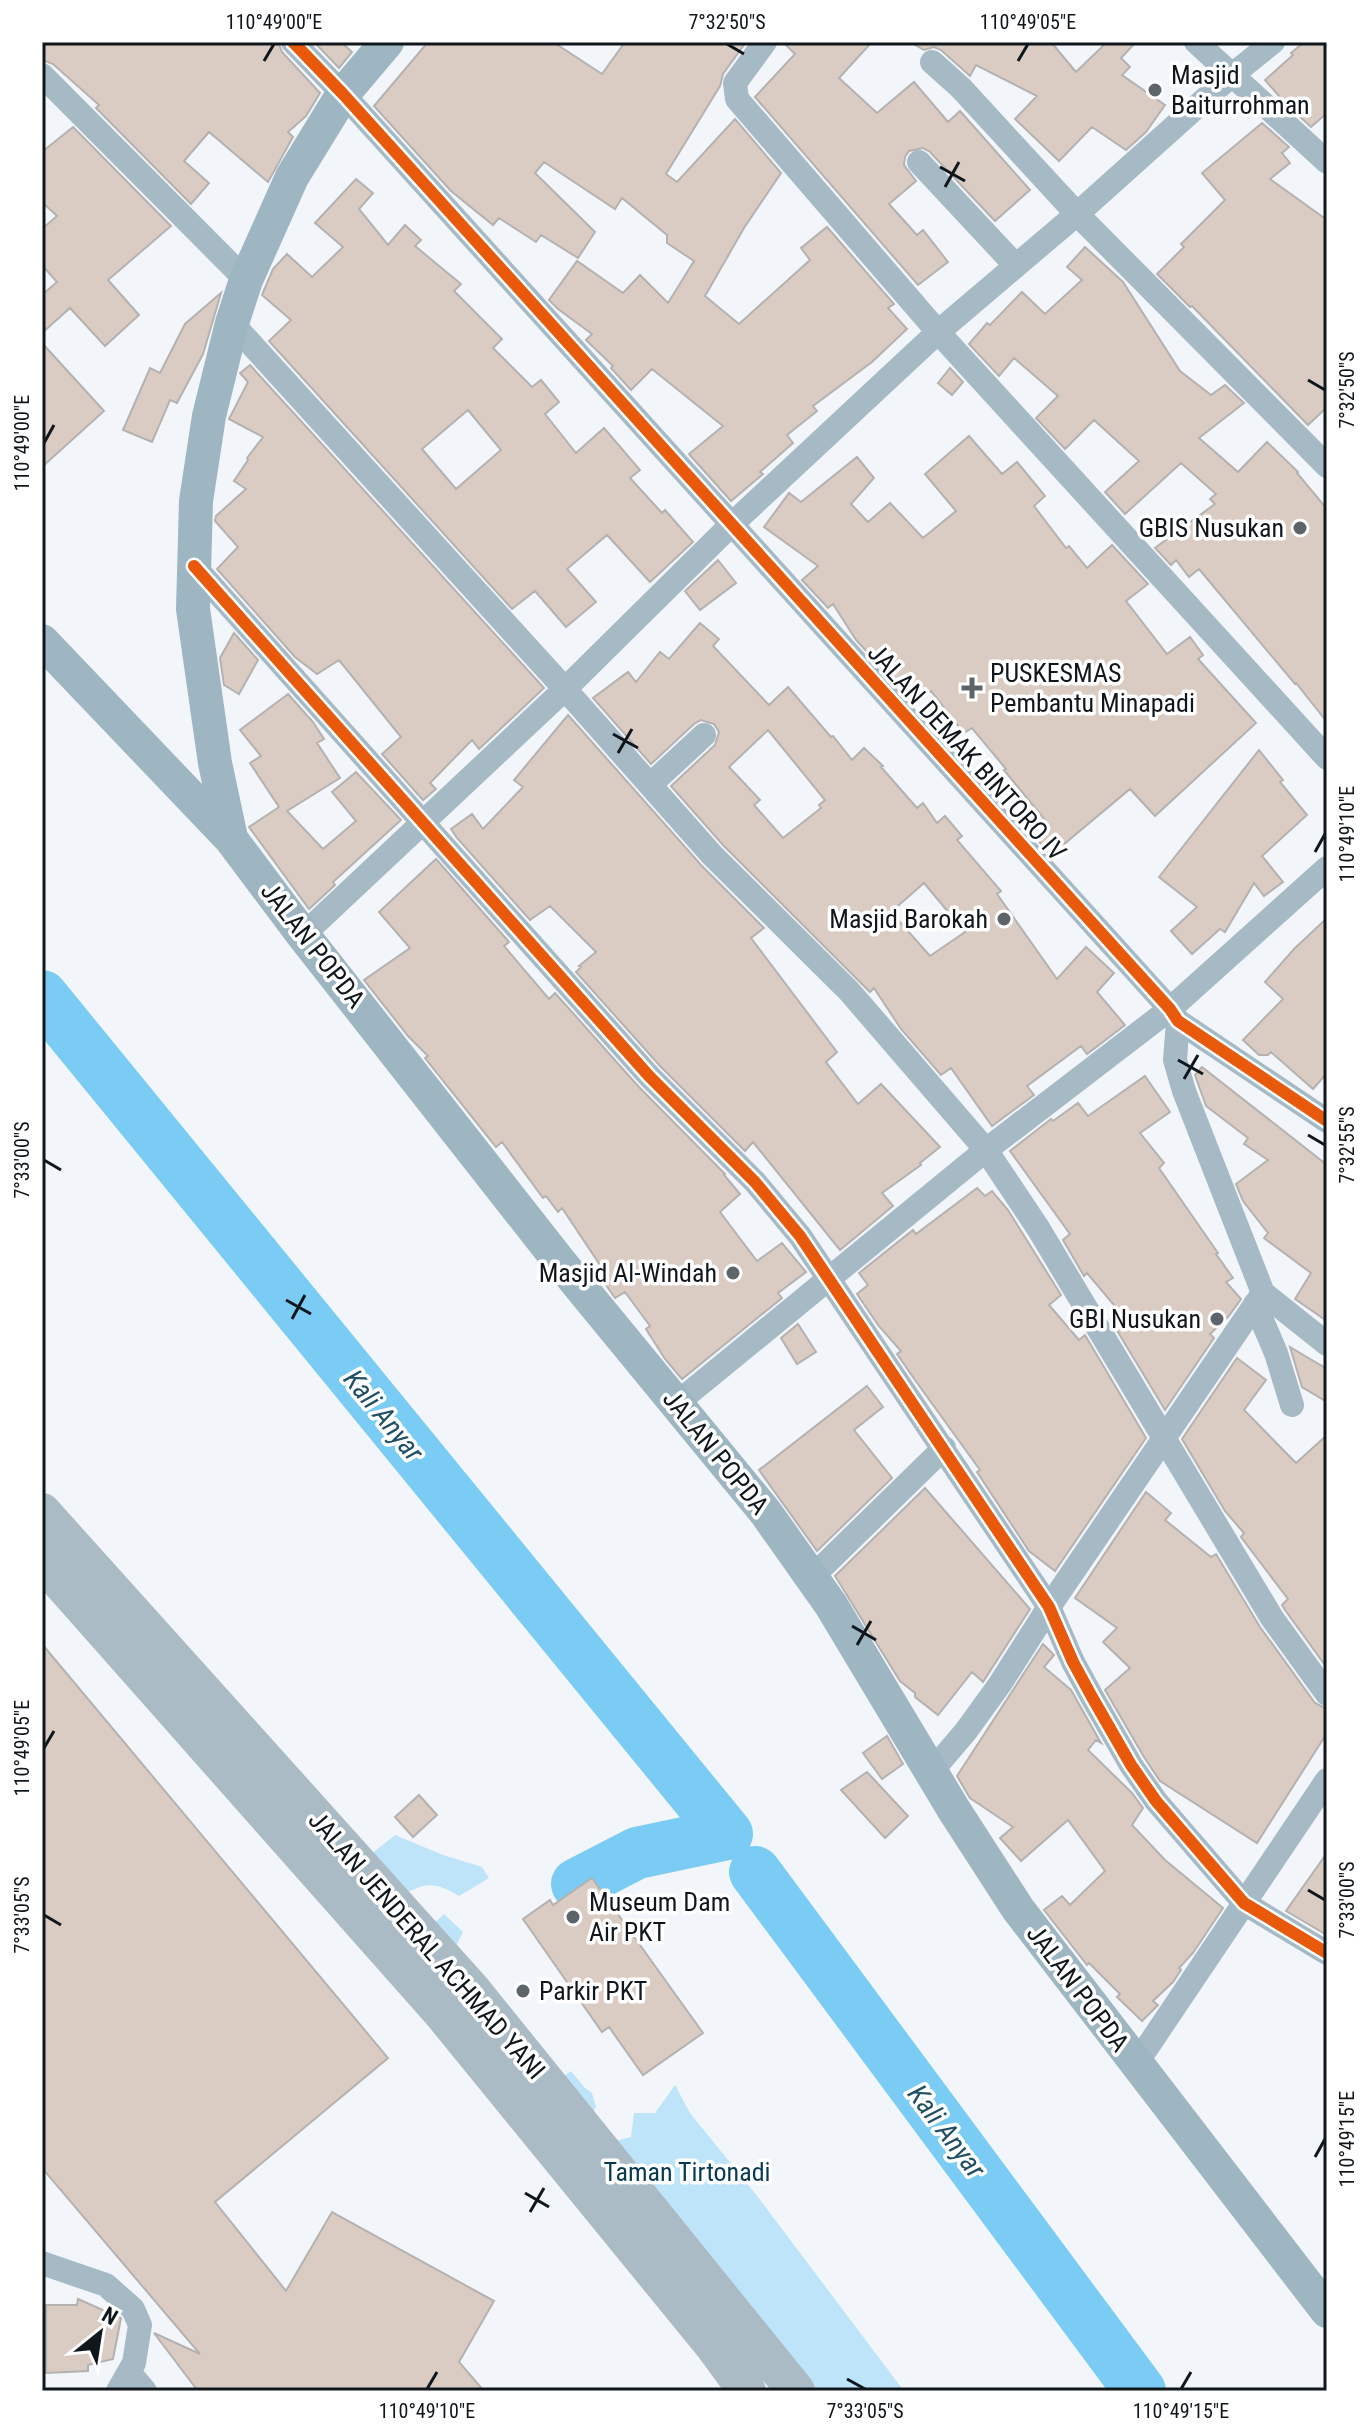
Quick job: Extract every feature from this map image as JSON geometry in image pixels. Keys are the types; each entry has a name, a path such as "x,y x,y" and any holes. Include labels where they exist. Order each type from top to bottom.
{"main road":[{"path":"231,839 215,763 193,609 196,501 209,416 246,280 292,177 343,94 387,42"},
{"name":"JALAN POPDA","path":"42,641 231,839 559,1261 766,1513 831,1605 998,1881 1327,2311"},
{"name":"JALAN JENDERAL ACHMAD YANI","path":"42,1512 198,1711 387,1923 453,2026 714,2346 747,2391"},
{"name":"JALAN JENDERAL ACHMAD YANI","path":"42,1561 198,1711"},
{"name":"JALAN JENDERAL ACHMAD YANI","path":"387,1923 471,1989 796,2391"}],"street":[{"name":"JALAN DEMAK BINTORO IV","path":"293,42 1174,1015 1327,1121"},
{"path":"765,42 735,83 737,99 938,332 1327,758"},
{"path":"1196,42 1327,162"},
{"path":"303,935 565,689 731,525 938,332 1273,42"},
{"path":"932,62 961,88 1077,214 1327,466"},
{"path":"42,75 246,280"},
{"path":"919,162 1016,266"},
{"path":"232,323 712,855 849,991 986,1150 1038,1228 1272,1618 1327,1694"},
{"path":"194,566 649,1076 755,1182 800,1236 1049,1607 1073,1662 1131,1765 1156,1801 1244,1903 1327,1953"},
{"path":"650,785 704,735"},
{"path":"677,1403 986,1150 1174,1015 1327,868"},
{"path":"1174,1015 1175,1060 1184,1091 1259,1299 1292,1405"},
{"path":"1259,1299 1327,1344"},
{"path":"932,1771 1000,1684 1259,1299"},
{"path":"812,1577 944,1448"},
{"path":"1136,2064 1327,1780"},
{"path":"42,2263 106,2285 133,2309 140,2325 134,2363 123,2382 145,2391"}],"green space":[{"path":"395,1835 482,1867 489,1878 459,1896 432,1885 405,1894 370,1855"},
{"path":"444,1914 463,1932 456,1946 564,2076 571,2071 592,2093 596,2107 590,2117 431,1926"},
{"name":"Taman Tirtonadi","path":"675,2085 690,2113 754,2192 904,2391 808,2391 611,2142 631,2137 634,2113 655,2113"}],"building":[{"path":"42,42 278,42 282,52 320,93 306,116 288,132 293,137 268,182 209,132 184,161 209,183 191,204 96,108 99,105 53,64 43,60"},
{"path":"314,42 341,42 352,52 339,68"},
{"path":"428,42 553,42 602,74 625,42 746,42 723,74 720,86 666,174 677,182 735,119 781,173 744,228 705,296 739,324 810,260 801,248 827,227 894,304 888,308 907,329 872,362 813,406 817,411 787,435 793,443 731,501 689,454 723,426 652,369 631,390 611,368 613,366 586,340 592,334 549,300 577,261 623,293 640,275 668,303 694,261 667,243 667,235 622,198 615,209 544,162 535,173 595,232 578,258 541,235 536,242 499,218 493,225 451,191 374,106"},
{"path":"783,42 872,42 839,78 877,113 914,82 948,122 960,111 1030,190 995,221 930,152 923,148 909,151 904,165 916,181 889,204 917,235 923,230 948,262 918,285 755,97 795,54"},
{"path":"910,42 1051,42 1076,72 1107,42 1136,42 1121,58 1130,67 1122,75 1165,105 1146,132 1126,150 1092,127 1059,161 1015,119 1037,96 976,65 970,76 941,50 934,47 924,50"},
{"path":"1304,42 1327,42 1327,113 1311,127 1265,80"},
{"path":"1262,123 1289,147 1282,153 1290,163 1270,179 1327,220 1327,407 1308,425 1157,274 1184,247 1181,244 1225,200 1202,173"},
{"path":"73,127 171,226 108,280 139,315 105,346 70,308 42,333 42,295 57,282 42,265 42,229 57,216 42,202 42,152"},
{"path":"356,179 373,193 359,209 388,245 405,225 421,240 415,246 461,284 454,291 502,339 493,348 532,387 541,380 559,402 545,414 576,453 604,428 640,470 630,478 662,513 665,510 693,542 650,582 607,535 567,569 596,602 566,627 535,591 512,609 269,341 291,320 262,295 273,269 287,254 312,277 343,247 315,223","holes":["468,410 501,450 456,489 422,449"]},
{"path":"1085,247 1123,282 1180,371 1211,395 1225,385 1244,403 1199,438 1238,472 1267,442 1298,472 1327,509 1327,722 1199,569 1189,577 1176,560 1171,565 1155,548 1215,504 1210,499 1216,494 1181,463 1125,514 1105,492 1139,461 1094,420 1065,449 1036,418 1058,396 1014,358 999,376 969,344 1022,292 1045,314 1082,280 1067,267"},
{"path":"221,293 203,354 177,403 170,400 152,442 123,430 150,368 160,373 185,324"},
{"path":"42,343 104,411 42,467"},
{"path":"250,365 544,688 479,749 472,740 430,783 436,789 423,800 382,754 401,737 339,660 317,674 295,657 217,569 238,547 215,521 216,516 246,489 234,481 263,437 229,419 248,382 240,373"},
{"path":"950,368 963,382 952,395 938,383"},
{"path":"969,436 1002,474 1017,462 1045,496 1034,506 1066,548 1069,546 1087,568 1112,545 1148,584 1126,601 1167,654 1190,637 1203,655 1198,659 1256,723 1155,816 1130,789 1051,855 1035,837 1049,825 972,728 964,733 931,691 915,704 856,640 833,604 828,608 802,580 818,566 764,527 789,493 801,502 857,457 874,478 851,504 868,522 890,503 923,538 956,511 925,474"},
{"path":"718,560 736,583 700,610 685,591"},
{"path":"700,623 719,639 713,646 769,705 788,687 852,760 864,748 917,808 923,803 937,823 945,816 962,836 957,840 1001,891 997,894 1057,979 1086,947 1114,973 1097,992 1125,1025 1087,1054 1081,1046 1027,1086 1034,1095 992,1126 951,1068 941,1075 901,1029 874,988 870,992 723,845 671,786 715,745 719,732 714,724 701,720 694,724 651,764 593,698 628,672 636,682 660,652 669,659","holes":["768,730 825,800 819,805 821,808 783,838 754,805 760,800 729,767","924,883 965,932 930,956 891,912"]},
{"path":"234,633 258,660 239,694 224,685 220,658"},
{"path":"288,694 324,739 317,743 340,778 287,811 323,849 356,821 332,792 356,772 401,820 333,882 335,885 309,909 249,827 279,807 250,763 261,756 240,730"},
{"path":"568,715 701,865 764,928 751,938 837,1052 826,1062 858,1104 881,1084 940,1147 882,1193 893,1206 840,1250 753,1142 745,1151 660,1066 576,972 596,952 550,906 530,920 451,829 472,814 483,829 523,787 514,780"},
{"path":"1259,750 1307,815 1262,856 1283,882 1264,896 1254,883 1225,932 1220,929 1192,954 1171,931 1197,907 1159,877"},
{"path":"436,859 509,942 504,946 549,999 555,993 638,1086 725,1174 740,1194 720,1212 757,1261 782,1243 806,1272 778,1293 782,1298 682,1379 665,1359 646,1329 650,1326 625,1292 615,1298 599,1275 604,1271 562,1208 558,1212 546,1196 543,1198 502,1142 496,1147 425,1058 428,1056 408,1036 364,980 410,948 379,912"},
{"path":"1327,918 1327,1073 1313,1089 1271,1052 1259,1055 1243,1040 1283,999 1265,982"},
{"path":"1202,1067 1327,1165 1327,1321 1295,1299 1311,1273 1264,1238 1268,1233 1243,1201 1236,1184 1268,1160 1244,1144 1248,1138 1206,1106 1195,1075"},
{"path":"1145,1076 1170,1112 1140,1133 1164,1163 1159,1168 1218,1253 1233,1278 1226,1282 1241,1299 1210,1334 1214,1338 1165,1410 1110,1319 1120,1312 1087,1273 1084,1276 1063,1240 1070,1234 1010,1151 1051,1119 1053,1121 1078,1103 1088,1116"},
{"path":"977,1188 985,1196 992,1191 1008,1210 1061,1295 1049,1305 1079,1340 1085,1335 1146,1438 1055,1571 1029,1551 977,1472 980,1470 897,1354 901,1351 857,1294 868,1285 859,1273 913,1230 916,1234"},
{"path":"798,1324 816,1352 797,1364 781,1338"},
{"path":"1290,1347 1327,1369 1327,1402 1302,1387"},
{"path":"1237,1358 1266,1380 1244,1410 1296,1463 1327,1435 1327,1668 1285,1610 1282,1605 1288,1599 1241,1537 1244,1533 1225,1511 1182,1439"},
{"path":"867,1386 883,1407 854,1430 892,1478 817,1551 759,1470"},
{"path":"925,1488 1030,1609 983,1682 972,1672 938,1715 900,1681 835,1576"},
{"path":"1146,1492 1171,1513 1165,1520 1211,1557 1216,1554 1260,1627 1315,1703 1327,1709 1327,1733 1257,1843 1160,1781 1105,1690 1130,1668 1103,1642 1117,1628 1075,1598"},
{"path":"42,1644 388,2058 215,2202 286,2291 332,2212 494,2301 459,2362 484,2391 198,2391 154,2333 200,2354 42,2168"},
{"path":"1043,1644 1054,1655 1044,1667 1071,1690 1101,1743 1096,1740 1088,1750 1143,1808 1132,1825 1165,1860 1223,1908 1193,1953 1179,1968 1181,1970 1173,1982 1153,2001 1158,2005 1142,2021 1117,1997 1120,1994 1089,1963 1087,1965 1044,1910 1062,1896 1070,1905 1105,1871 1068,1820 1021,1861 1000,1838 1013,1827 970,1798 957,1776"},
{"path":"887,1736 903,1764 882,1779 863,1753"},
{"path":"867,1772 908,1816 885,1838 841,1790"},
{"path":"419,1795 437,1815 413,1837 395,1817"},
{"path":"1327,1853 1327,1935 1286,1911"},
{"name":"Museum Dam Air PKT","path":"592,1878 703,2033 643,2075 609,2027 602,2032 523,1919 550,1900 553,1905"},
{"path":"78,2299 121,2318 113,2359 88,2365 88,2371 46,2373 46,2305 77,2305"}],"waterway":[{"name":"Kali Anyar","path":"42,996 727,1834 637,1853 577,1884"},
{"name":"Kali Anyar","path":"755,1872 1140,2391"}],"cycle path":[{"path":"293,42 1178,1021 1327,1121"},
{"path":"194,566 649,1076 755,1182 800,1236 1049,1607 1092,1697 1131,1765 1156,1801 1244,1903 1327,1953"}],"place":[{"name":"Masjid Baiturrohman","path":"1155,90"},
{"name":"GBIS Nusukan","path":"1300,528"},
{"name":"PUSKESMAS Pembantu Minapadi","path":"972,688"},
{"name":"Masjid Barokah","path":"1004,919"},
{"name":"Masjid Al-Windah","path":"733,1273"},
{"name":"GBI Nusukan","path":"1217,1319"},
{"name":"Museum Dam Air PKT","path":"573,1917"},
{"name":"Parkir PKT","path":"523,1991"}]}
